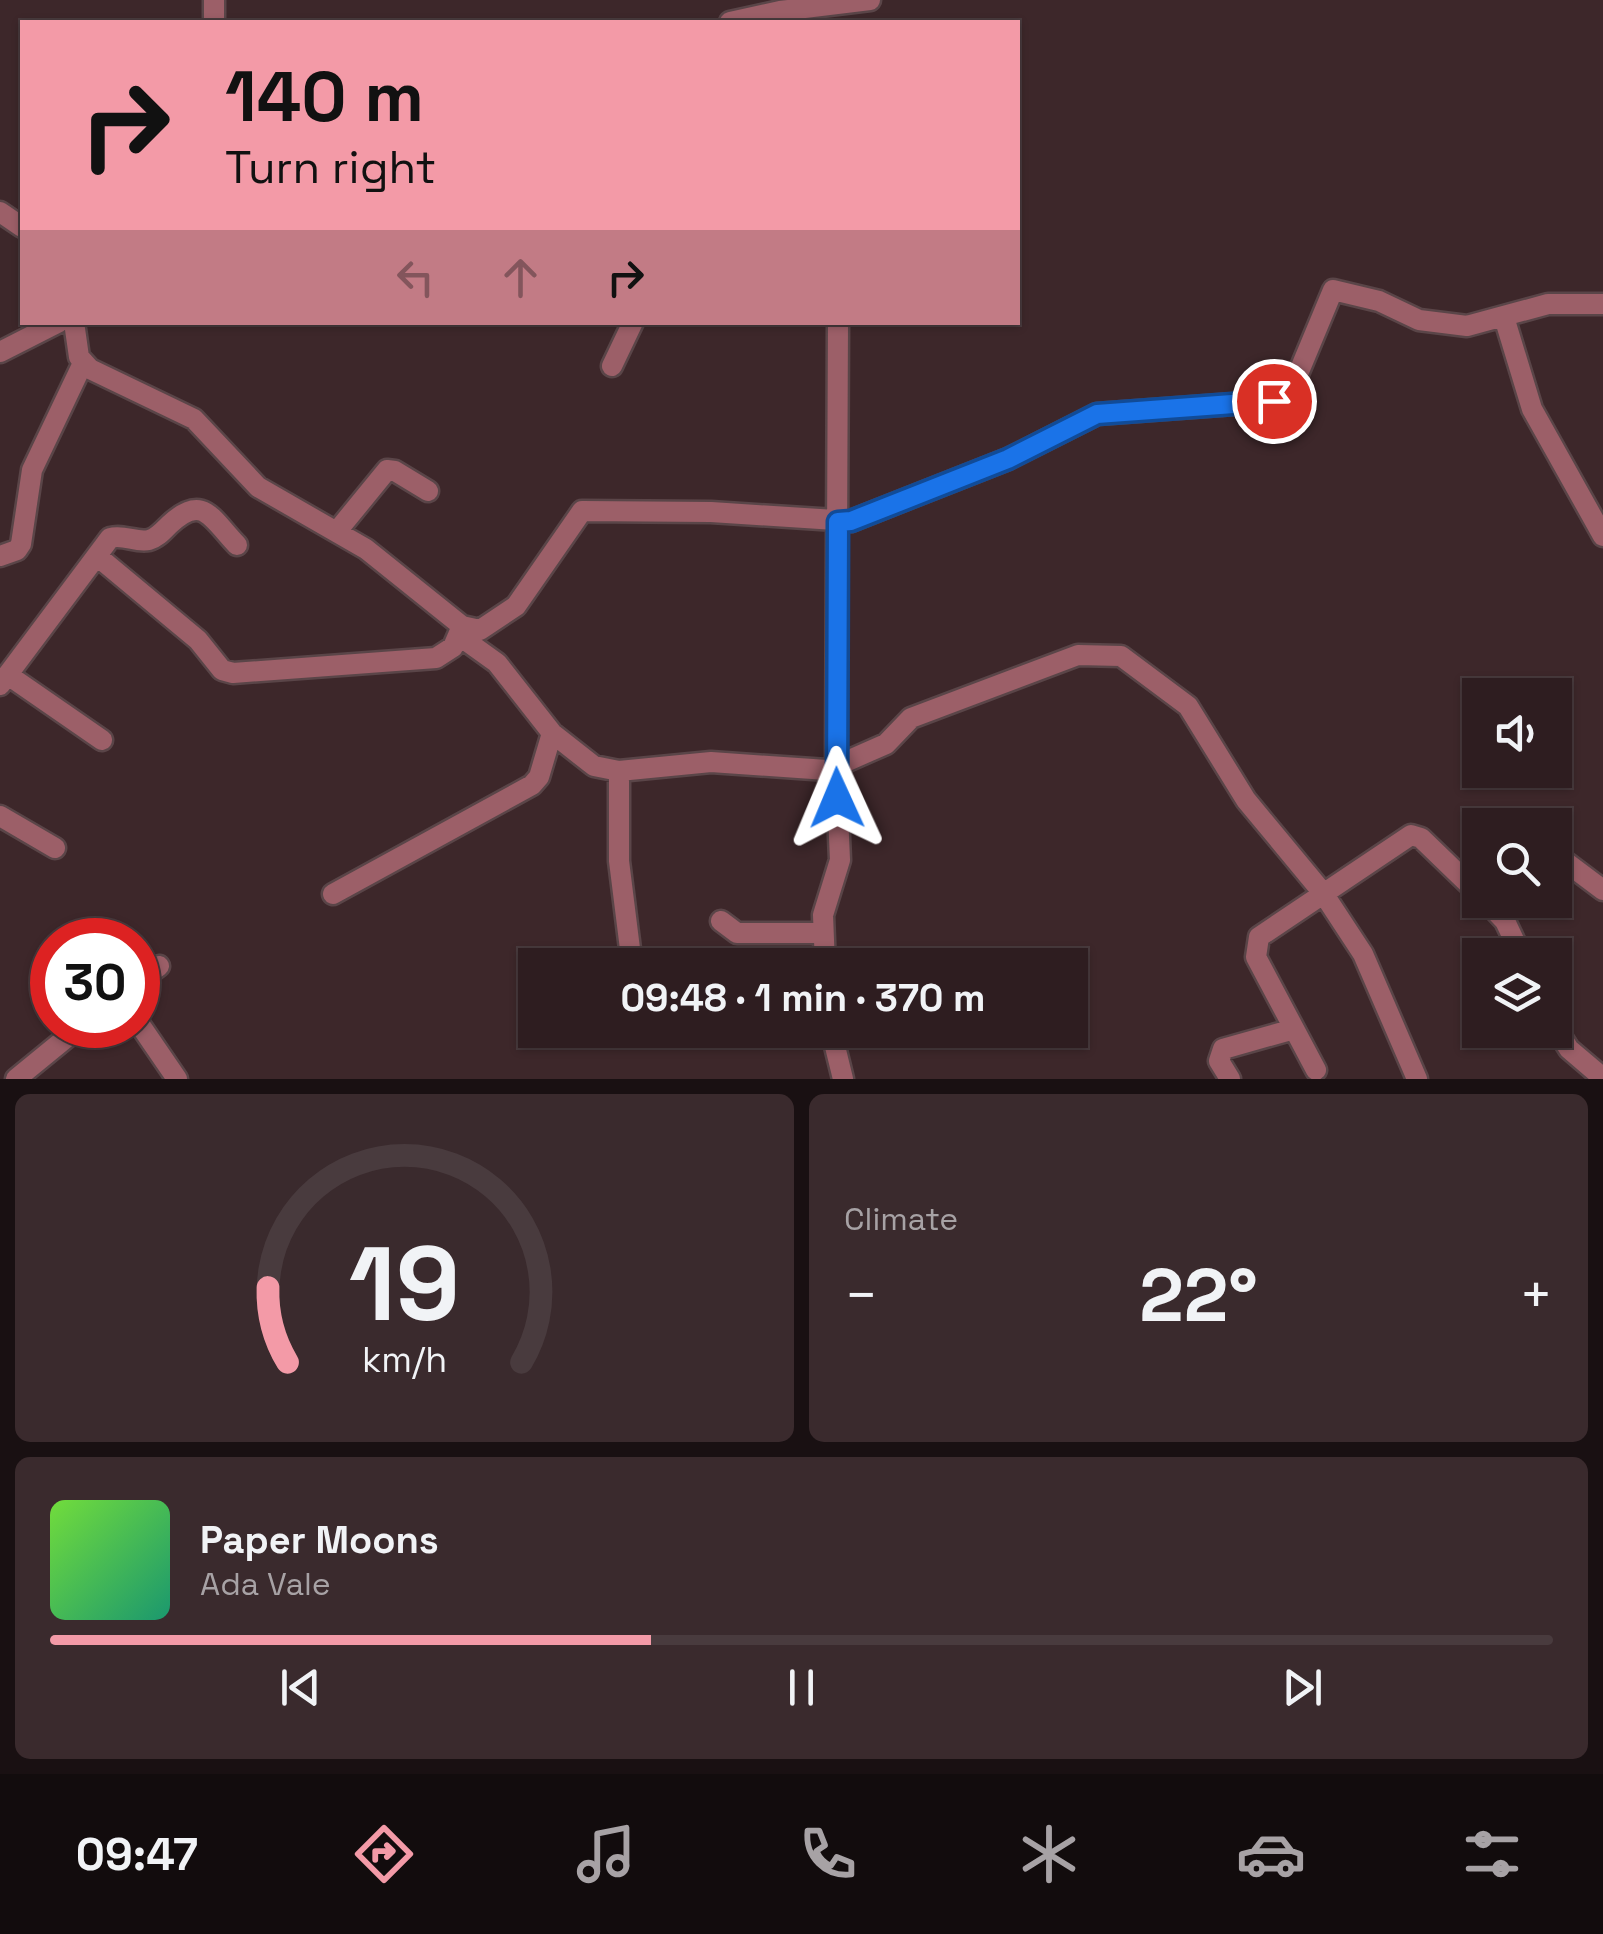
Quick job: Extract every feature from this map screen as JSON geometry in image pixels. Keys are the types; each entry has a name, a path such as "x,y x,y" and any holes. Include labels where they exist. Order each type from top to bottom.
{"street":[{"path":"739,20 870,0"},
{"path":"460,630 486,629 516,606 582,511 711,512 851,521 1008,459 1097,414 1274,401 1294,386 1333,290 1379,300 1429,322 1478,325 1548,304 1603,304"},
{"path":"1504,317 1532,409 1602,534"},
{"path":"0,352 53,325"},
{"path":"0,556 17,550 21,544 32,470 83,363 75,325"},
{"path":"612,366 632,325"},
{"path":"823,948 821,933 840,860 836,767 838,325"},
{"path":"83,363 186,414 258,488 338,530 497,663 552,733 594,766 619,771 712,762 818,770 836,767 886,744 911,718 1078,655 1121,656 1188,706 1246,800 1323,893 1363,954 1417,1079"},
{"path":"338,530 387,470 396,470 428,491"},
{"path":"102,740 4,680 110,538 120,535 144,541 154,539 185,510 195,508 203,510 237,544"},
{"path":"96,556 198,640 222,670 233,673 436,658 453,646 460,630"},
{"path":"333,894 532,785 539,776 552,733"},
{"path":"619,771 620,862 630,948"},
{"path":"0,816 54,848"},
{"path":"1316,1070 1256,957 1259,937 1411,835 1420,838 1462,879"},
{"path":"1572,867 1603,890"},
{"path":"721,921 737,932 821,933"},
{"path":"1230,1079 1219,1061 1223,1049 1294,1029"},
{"path":"16,1079 54,1048"},
{"path":"156,1048 177,1079"},
{"path":"835,1048 843,1079"},
{"path":"1569,1048 1603,1078"}],"route":[{"path":"837,798 838,522 926,494 1008,459 1097,414 1274,401"}]}
